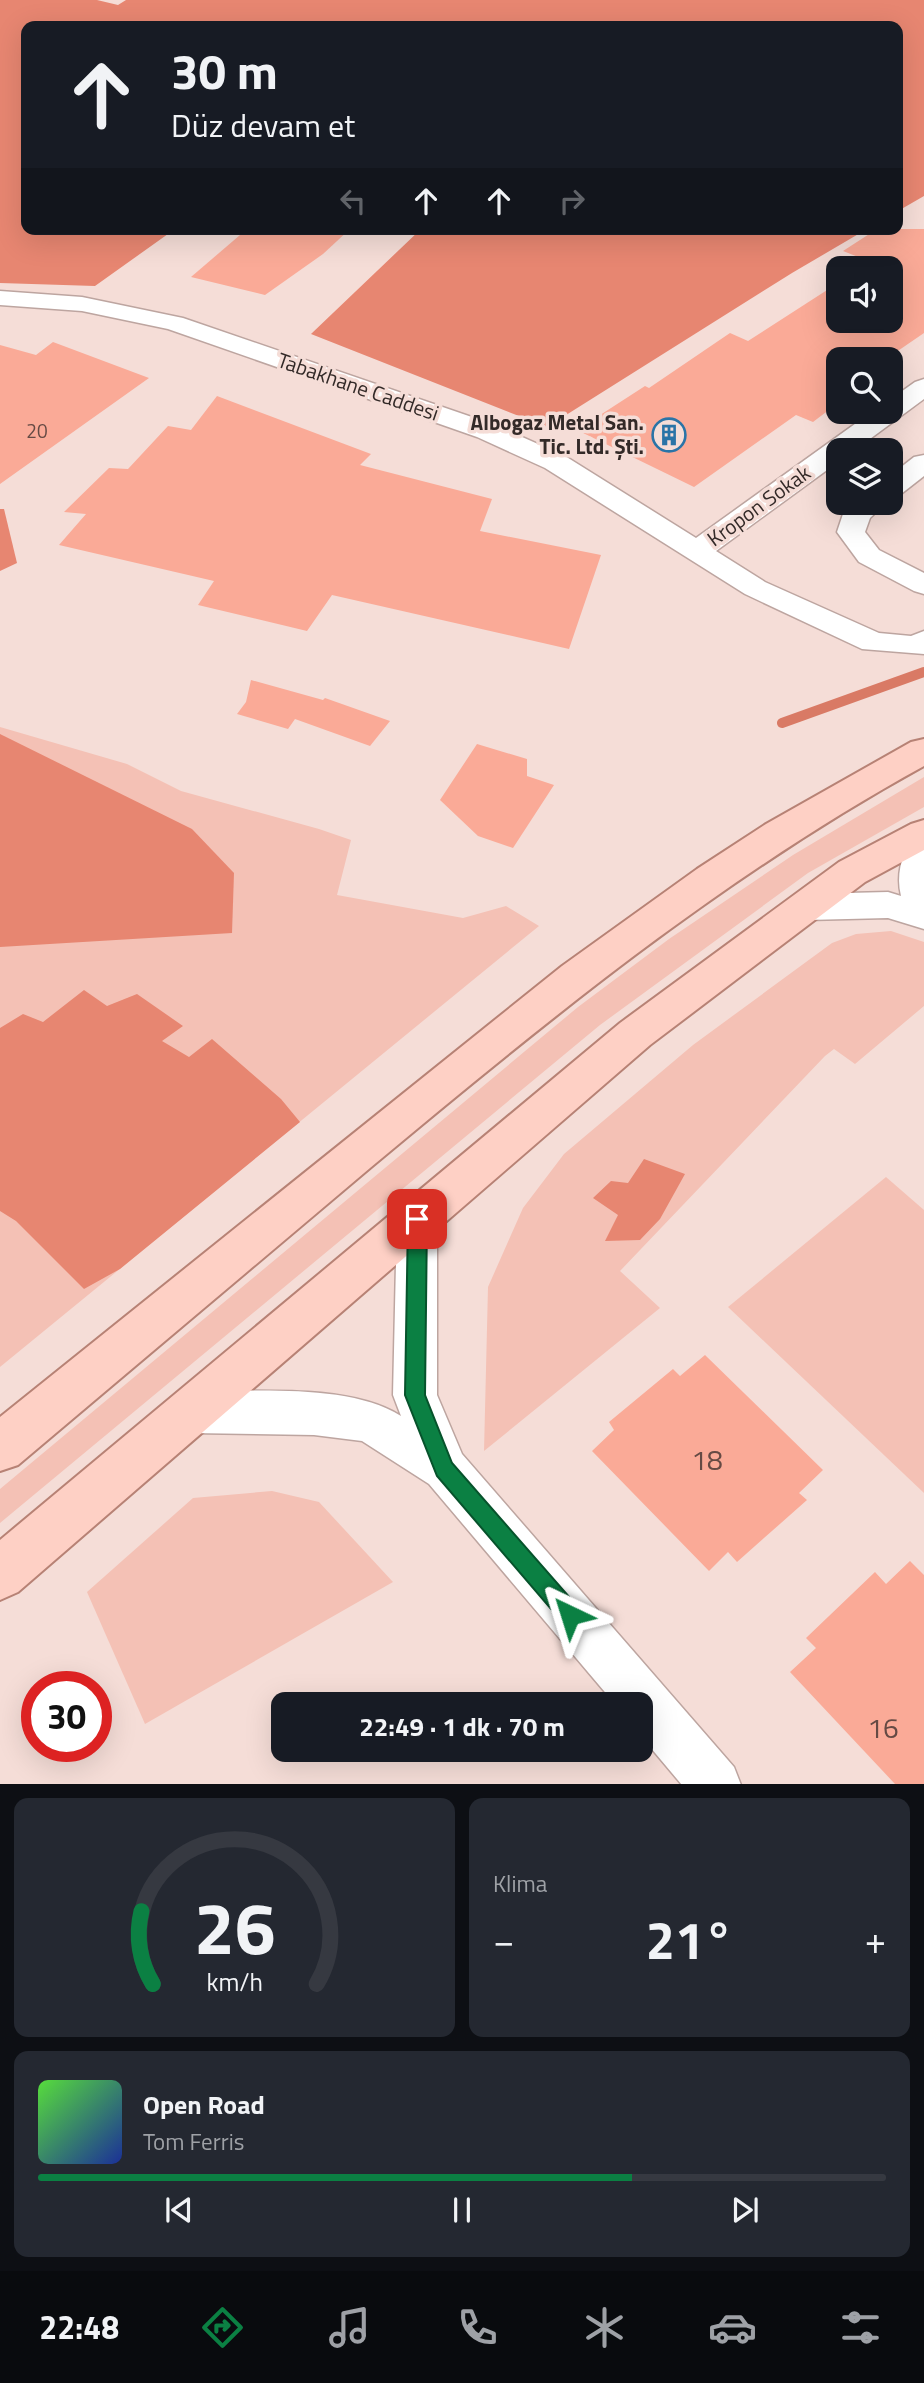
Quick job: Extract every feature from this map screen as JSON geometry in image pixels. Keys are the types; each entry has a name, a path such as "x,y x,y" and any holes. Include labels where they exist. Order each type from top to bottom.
{"main road":[{"path":"0,1448 507,1029 611,948 804,816 924,751"},
{"path":"0,1574 635,1034 852,872 924,833"}],"street":[{"name":"Tabakhane Caddesi","path":"0,298 82,304 174,323 486,431 555,463 755,588 873,642 921,643"},
{"name":"Kropon Sokak","path":"696,552 924,387"},
{"path":"903,479 924,463"},
{"path":"858,515 851,532 869,556 924,585"},
{"path":"924,847 919,857 915,886 924,908"},
{"path":"807,906 888,905 924,916"},
{"path":"417,1219 415,1395 445,1469"},
{"path":"191,1412 314,1414 370,1421 445,1469 716,1784"}],"shaded area":[{"path":"0,0 97,0 118,5 126,0 924,0 924,196 903,208 903,21 21,21 21,235 167,235 95,286 0,283"},
{"path":"415,235 857,235 547,427 311,334"},
{"path":"0,509 4,509 17,563 0,571"},
{"path":"0,727 127,764 181,791 351,840 337,895 463,918 506,906 539,926 0,1367"},
{"path":"0,734 192,829 234,873 232,933 0,947"},
{"path":"924,777 924,807 808,873 600,1025 0,1523 0,1489 578,1007 669,939 793,855"},
{"path":"891,931 924,942 924,1006 855,1064 834,1049 825,1056 620,1271 660,1308 484,1451 488,1287 523,1208 564,1154 693,1045 832,943 856,934"},
{"path":"84,990 107,1006 137,994 183,1026 162,1041 189,1057 212,1039 281,1099 300,1122 120,1269 84,1289 16,1221 0,1211 0,1028 23,1014 43,1022"},
{"path":"644,1159 685,1174 660,1219 640,1240 605,1241 618,1215 593,1198 611,1181 628,1183"},
{"path":"886,1177 924,1210 924,1493 728,1307"},
{"path":"272,1491 319,1502 393,1582 145,1724 87,1592 193,1498"}],"building":[{"path":"903,229 924,229 924,333 903,347 826,347 826,412 813,422 796,415 694,487 577,430 645,386 649,388 730,333 748,341 826,291 826,333 903,333 903,256 856,256 843,251 868,235 903,235"},
{"path":"240,235 344,235 323,254 265,295 191,277"},
{"path":"53,342 149,378 0,484 0,345 36,355"},
{"path":"217,396 371,454 360,465 492,499 480,531 601,555 569,649 332,595 307,631 198,605 214,581 59,545 86,514 64,512 109,468 128,469 168,426 191,430"},
{"path":"251,680 323,700 325,698 390,721 370,746 295,719 288,729 237,714 246,702"},
{"path":"477,744 527,759 527,776 554,785 513,848 478,836 440,800"},
{"path":"705,1355 823,1470 799,1493 807,1500 737,1562 728,1552 709,1571 592,1451 614,1430 609,1422 673,1369 680,1376"},
{"path":"910,1561 924,1575 924,1784 895,1784 790,1672 816,1648 806,1638 875,1572 886,1584"}],"waterway":[{"path":"782,723 924,672 921,673"}],"place":[{"name":"Albogaz Metal San. Tic. Ltd. Şti.","path":"669,435"}],"route":[{"path":"417,1219 415,1395 445,1469 570,1615"}]}
